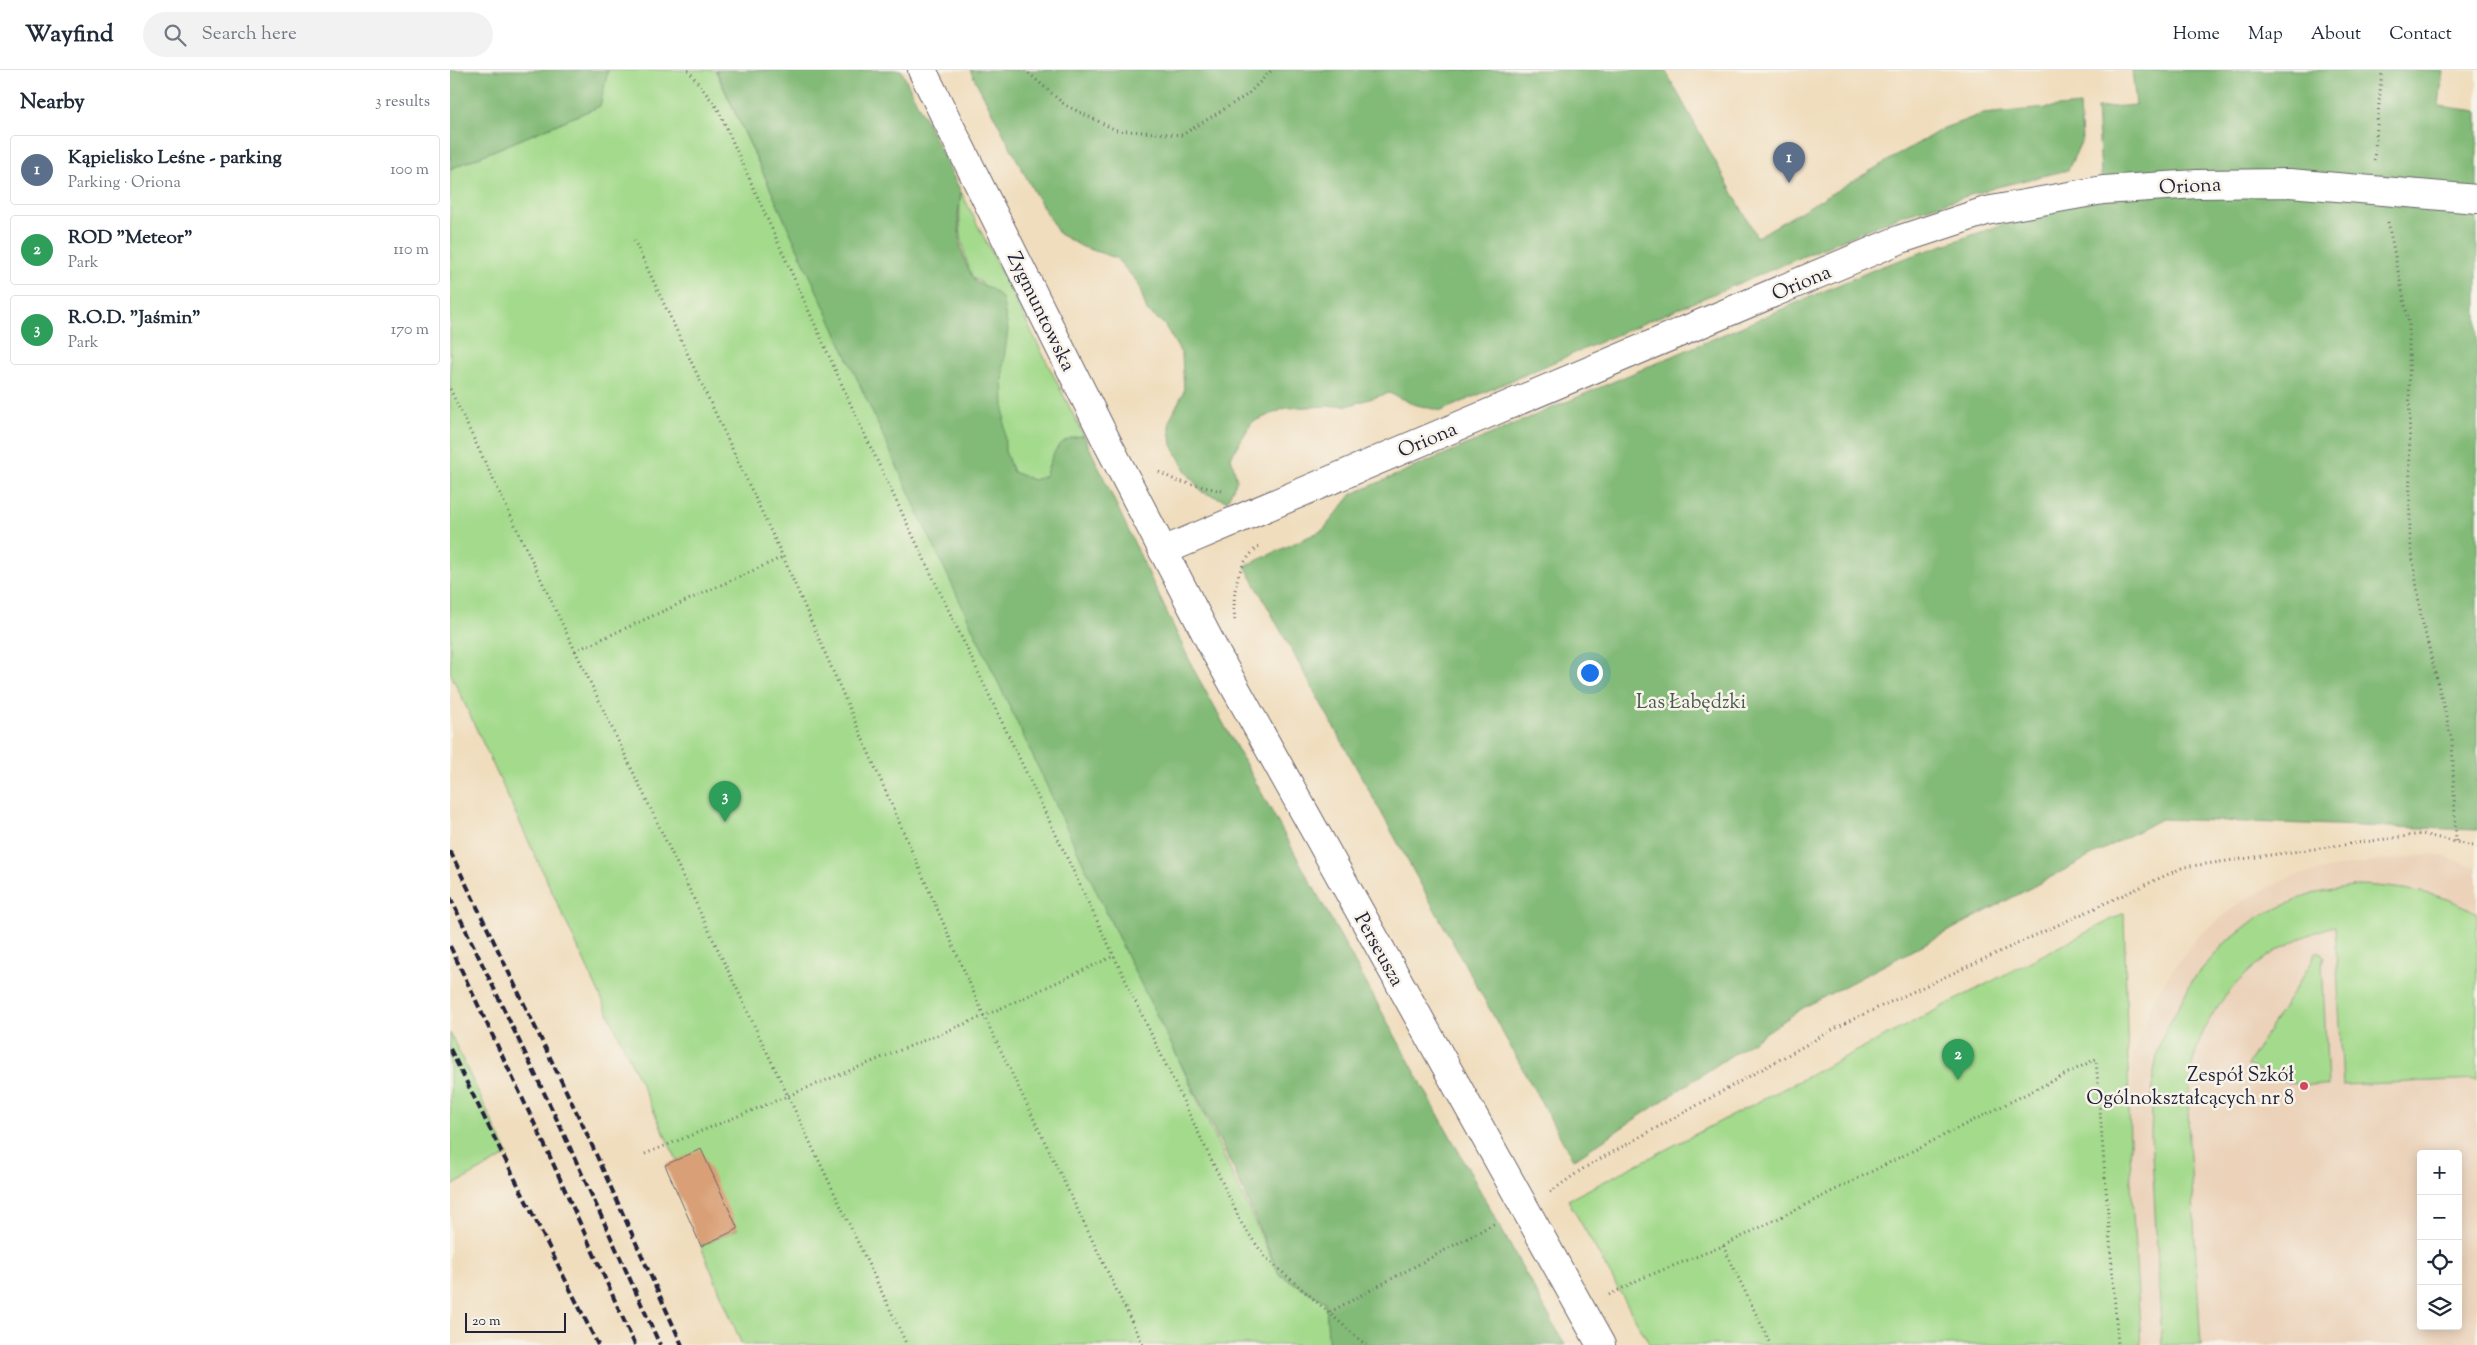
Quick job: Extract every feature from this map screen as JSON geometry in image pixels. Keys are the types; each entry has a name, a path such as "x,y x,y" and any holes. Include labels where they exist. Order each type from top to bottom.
{"street":[{"name":"Zygmuntowska","path":"922,70 1162,551"},
{"name":"Oriona","path":"1162,551 1901,239 1986,211 2103,190 2197,184 2290,183 2477,199"},
{"name":"Perseusza","path":"1162,551 1227,673 1602,1345"}],"path":[{"path":"688,70 718,109 860,425 1242,1224 1265,1257 1366,1345"},
{"path":"1025,70 1065,105 1116,130 1182,135 1247,95 1272,70"},
{"path":"2382,70 2373,171 2380,191 2409,324 2410,539 2421,616 2452,740 2456,842"},
{"path":"634,240 783,557 984,1016 1142,1345"},
{"path":"450,389 907,1345"},
{"path":"1156,471 1178,481 1224,492"},
{"path":"575,650 783,557"},
{"path":"1548,1193 1584,1168 1849,1021 2184,868 2422,834 2477,846"},
{"path":"645,1154 984,1016 1114,956"},
{"path":"1640,1280 1723,1246 2096,1059 2118,1345"},
{"path":"1330,1312 1505,1218"},
{"path":"1723,1246 1771,1345"}],"shaded area":[{"name":"Zespół Szkół Ogólnokształcących nr 8","path":"2435,854 2477,867 2477,1345 2141,1345 2128,1119 2134,1054 2156,993 2197,937 2242,901 2290,877 2348,865"}],"green space":[{"path":"450,70 608,70 600,106 450,169"},
{"path":"608,70 715,70 1279,1274 1324,1301 1330,1345 742,1345 701,1246 738,1229 677,1160 450,672 450,169 600,106"},
{"path":"716,70 901,70 961,192 958,217 961,248 966,264 975,282 990,288 1002,298 1008,329 1003,367 1005,451 1013,472 1034,480 1045,476 1053,454 1061,443 1075,437 1084,436 1194,670 1565,1345 1329,1345 1324,1301 1279,1274 1234,1170 1126,954 922,521"},
{"path":"970,70 1665,70 1757,237 1944,128 1982,114 2080,105 2082,140 2068,170 2001,186 1900,216 1651,320 1441,411 1413,404 1389,393 1350,405 1286,408 1252,422 1231,457 1237,480 1227,501 1202,492 1185,470 1172,445 1169,421 1184,391 1182,355 1164,324 1147,311 1138,283 1116,258 1083,247 1059,234 1034,192"},
{"name":"Las Łabędzki","path":"2132,70 2443,70 2439,106 2477,111 2477,830 2161,819 1803,1008 1573,1160 1245,566 1323,530 1352,494 1880,267 2102,190 2097,108 2136,105"},
{"path":"961,192 1084,436 1074,437 1043,479 1032,484 1011,474 1004,453 996,297 982,283 972,278 961,236"},
{"path":"2363,885 2421,892 2450,900 2477,913 2477,1079 2343,1085 2335,926 2308,935 2283,947 2260,963 2239,981 2221,1002 2206,1026 2196,1051 2190,1079 2188,1123 2201,1345 2162,1345 2151,1135 2153,1077 2160,1042 2193,979 2227,941 2258,917 2310,894"},
{"path":"2124,913 2131,1182 2141,1345 1650,1345 1568,1200"},
{"path":"2315,952 2321,952 2324,957 2322,962 2328,1086 2288,1083 2247,1065 2313,960"},
{"path":"450,1033 508,1155 450,1187"}],"building":[{"path":"701,1149 738,1229 701,1246 665,1165"}],"railway":[{"path":"450,851 586,1132 682,1345"},
{"path":"450,897 561,1128 660,1345"},
{"path":"450,946 547,1150 635,1345"},
{"path":"450,1049 598,1345"}],"place":[{"name":"Kąpielisko Leśne - parking","path":"1789,183"},
{"name":"R.O.D. \"Jaśmin\"","path":"725,822"},
{"name":"ROD \"Meteor\"","path":"1958,1080"},
{"name":"Zespół Szkół Ogólnokształcących nr 8","path":"2304,1086"}]}
